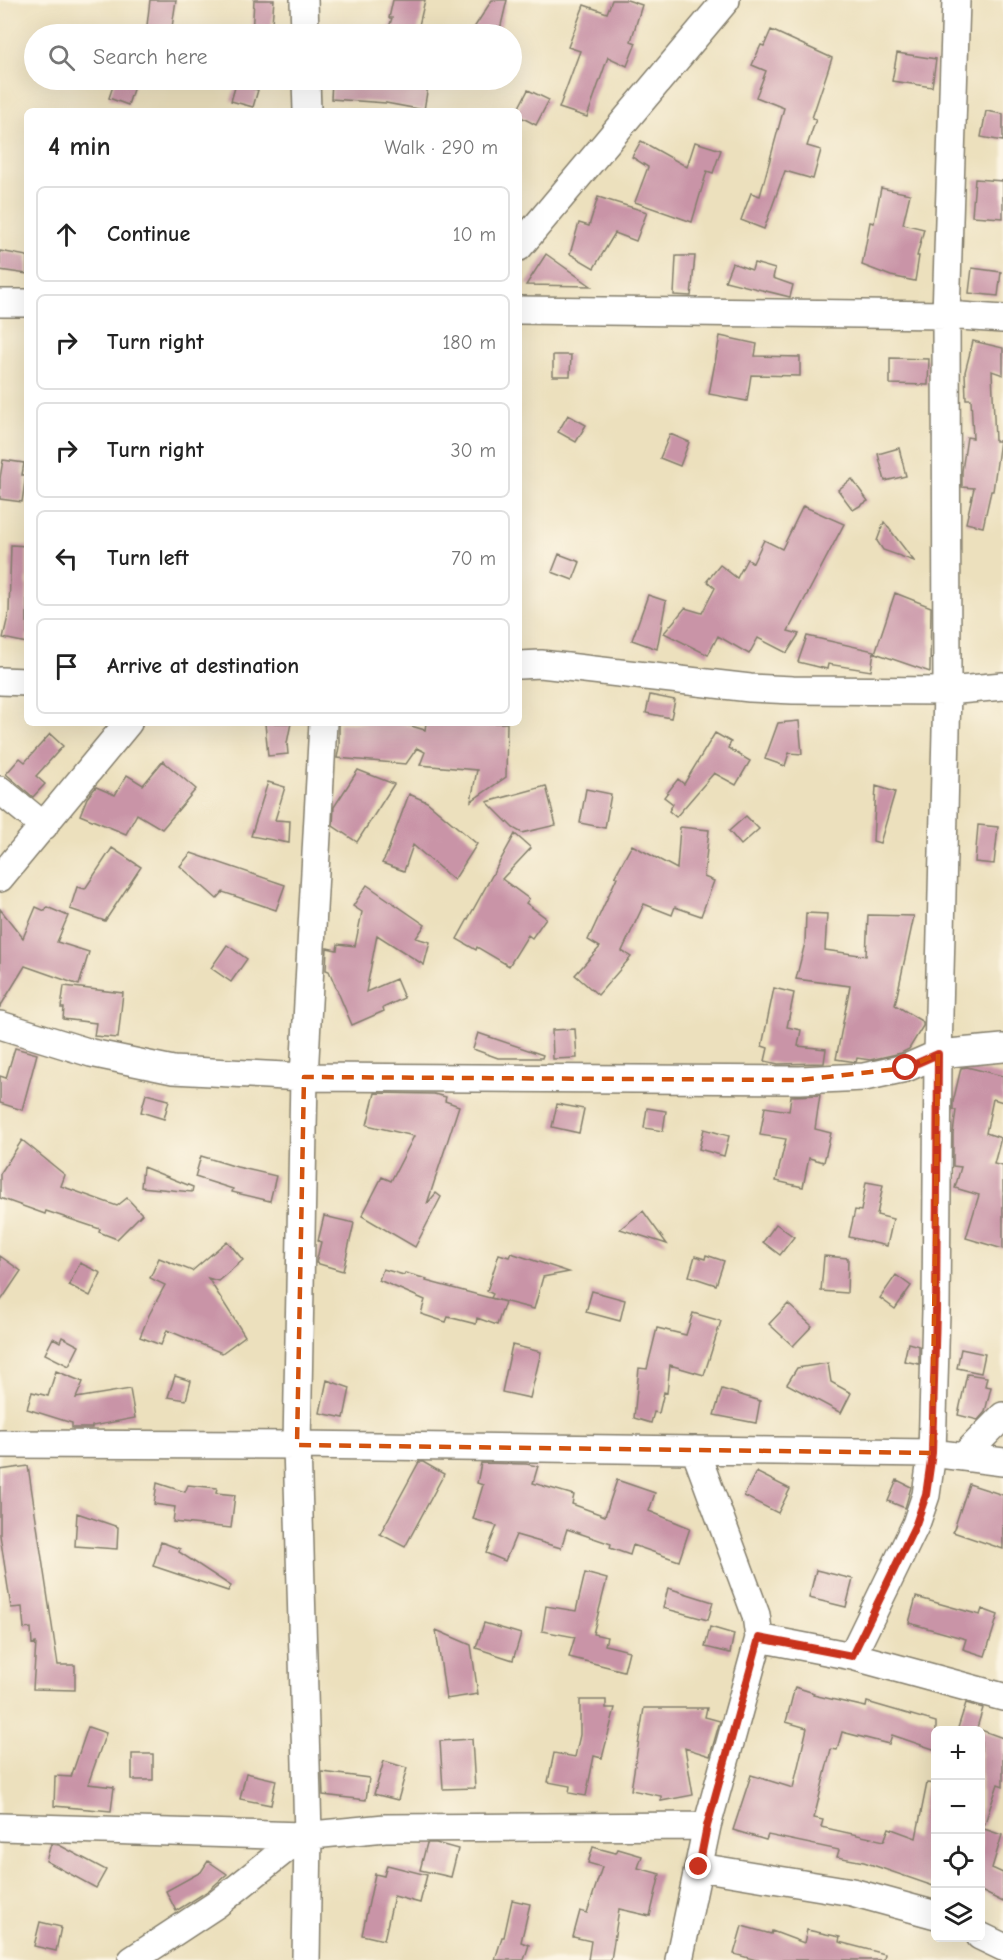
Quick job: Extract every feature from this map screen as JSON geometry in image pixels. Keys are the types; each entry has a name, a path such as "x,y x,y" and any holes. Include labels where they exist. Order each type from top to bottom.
{"street":[{"path":"304,0 305,24"},
{"path":"522,243 726,0"},
{"path":"852,1656 916,1524 926,1495 932,1453 936,1311 938,1054 947,691 946,315 956,0"},
{"path":"306,90 307,108"},
{"path":"0,303 24,303"},
{"path":"522,310 946,315 1003,319"},
{"path":"522,665 589,668 750,688 793,690 947,691 1003,686"},
{"path":"0,681 24,682"},
{"path":"0,878 126,726"},
{"path":"306,1960 297,1445 304,1077 323,726"},
{"path":"0,790 44,826"},
{"path":"0,1025 91,1053 173,1070 304,1077 800,1080 864,1077 906,1068 938,1054 1003,1048"},
{"path":"963,1457 1003,1416"},
{"path":"0,1444 297,1445 932,1453 1003,1462"},
{"path":"679,1960 707,1826 759,1638 756,1615 695,1450"},
{"path":"759,1638 852,1656 1003,1697"},
{"path":"0,1827 305,1835 384,1828 707,1826"},
{"path":"132,1960 217,1904 305,1835"},
{"path":"699,1867 852,1892 931,1914"},
{"path":"985,1938 1003,1947"}],"highlighted area":[{"path":"938,1054 932,1453 297,1445 304,1077 800,1080 906,1068"}],"building":[{"path":"150,0 176,0 172,24 147,24"},
{"path":"254,0 274,0 272,24 253,24"},
{"path":"393,0 425,0 419,24 390,24 392,18 389,18"},
{"path":"492,0 507,0 501,24 476,24"},
{"path":"612,0 627,0 642,5 631,41 636,43 627,66 608,57 587,117 559,108 580,51 568,47 584,5 607,13"},
{"path":"771,30 832,58 812,118 816,119 807,146 821,150 813,179 785,171 764,229 741,220 751,193 760,196 784,108 756,97 766,71 752,65"},
{"path":"897,53 936,59 932,87 892,81"},
{"path":"112,90 133,90 128,105 109,98"},
{"path":"234,90 258,90 253,107 231,101"},
{"path":"331,90 427,90 424,108 331,99"},
{"path":"528,90 549,100 536,125 522,118 522,108 519,108"},
{"path":"986,111 1003,114 1003,141 981,137"},
{"path":"641,141 687,167 695,142 721,150 713,173 707,171 692,222 635,202 648,167 632,157"},
{"path":"975,179 1003,181 1003,218 972,216"},
{"path":"881,188 910,194 903,224 924,229 917,256 919,256 915,281 891,276 862,265 870,222 874,223"},
{"path":"598,197 647,212 636,241 615,233 594,268 570,254 579,223 589,226"},
{"path":"0,251 24,255 24,274 0,270"},
{"path":"546,254 591,286 526,285"},
{"path":"676,256 695,256 691,296 674,295"},
{"path":"732,263 752,270 754,263 775,269 773,278 793,285 790,297 725,281"},
{"path":"972,268 1001,272 998,296 969,293"},
{"path":"720,336 757,344 755,356 800,357 800,376 751,375 747,401 709,394"},
{"path":"973,341 1003,348 1003,375 992,371 995,441 1000,441 993,491 991,491 983,527 966,523 974,488 962,487 967,437 973,438 971,399 966,399 965,372"},
{"path":"553,355 571,355 570,376 553,376"},
{"path":"890,358 929,359 928,385 890,384"},
{"path":"568,415 586,425 576,442 558,432"},
{"path":"670,434 689,442 680,466 660,458"},
{"path":"899,448 906,476 885,481 878,454"},
{"path":"3,460 24,463 22,502 0,499"},
{"path":"852,479 868,501 853,510 838,490"},
{"path":"803,506 844,524 788,631 799,634 787,653 758,638 749,654 718,636 708,655 664,633 685,608 702,613 715,588 707,581 720,565 737,578 747,559 753,563 764,540 782,549"},
{"path":"884,522 914,561 883,550 877,541"},
{"path":"11,545 24,546 24,642 3,638 9,612"},
{"path":"559,554 580,562 573,580 552,572"},
{"path":"895,593 931,607 930,672 875,653"},
{"path":"648,595 666,601 657,649 632,640"},
{"path":"807,636 874,651 871,671 828,664 827,669 798,662"},
{"path":"650,695 675,700 671,718 646,713"},
{"path":"799,721 802,754 789,753 785,766 765,759 778,723"},
{"path":"265,726 290,726 287,743 288,754 268,756"},
{"path":"339,726 411,726 425,730 426,726 507,726 506,777 471,801 477,770 420,765 425,752 417,748 406,764 337,758"},
{"path":"715,733 731,742 728,748 750,761 736,785 714,773 676,817 669,811 673,804 664,797 678,779 684,784"},
{"path":"50,734 63,746 36,776 45,784 33,797 6,774 20,758 25,762"},
{"path":"163,761 196,789 162,829 137,814 126,834 80,815 87,798 96,787 115,795 127,775 143,785"},
{"path":"358,770 394,784 357,842 333,826 334,807"},
{"path":"268,782 285,787 275,820 290,821 289,843 251,836"},
{"path":"546,786 556,825 522,833 513,828 487,802"},
{"path":"876,786 895,792 880,843 873,841"},
{"path":"586,789 611,794 605,828 580,823"},
{"path":"409,794 427,802 477,844 454,880 413,845 404,871 382,863"},
{"path":"746,816 759,829 741,845 729,831"},
{"path":"978,825 998,827 994,864 975,862"},
{"path":"680,827 709,830 704,877 714,881 701,916 675,907 672,915 644,904 622,951 631,957 598,995 575,975 600,947 588,940 617,877 615,876 632,845 677,869"},
{"path":"515,834 531,848 502,879 529,899 526,903 546,918 532,938 528,935 509,966 477,947 476,950 457,939"},
{"path":"112,848 141,867 105,921 70,909 77,887 85,889"},
{"path":"191,853 285,885 276,910 223,892 217,899 180,866"},
{"path":"367,885 425,925 416,938 430,942 424,965 377,935 366,992 396,979 404,998 383,1008 384,1011 352,1025 329,971 326,970 327,948 337,950 338,944 355,946 362,912 353,906"},
{"path":"36,907 45,911 47,907 68,916 57,942 89,952 79,985 25,966 0,1007 0,909 23,938"},
{"path":"806,913 827,914 825,950 866,956 868,915 914,916 895,1005 923,1022 923,1026 909,1049 870,1060 857,1058 856,1062 836,1059 850,986 796,979 805,943"},
{"path":"227,945 247,959 231,982 211,968"},
{"path":"64,986 123,993 118,1038 94,1036 96,1023 63,1019 64,1008 61,1008"},
{"path":"774,988 794,993 787,1027 801,1030 798,1046 826,1049 824,1063 778,1064 765,1061 768,1048 762,1046"},
{"path":"575,1029 577,1058 553,1059 552,1030"},
{"path":"478,1033 543,1055 542,1058 498,1058 473,1049"},
{"path":"15,1048 37,1054 22,1110 0,1103 0,1076 6,1078"},
{"path":"967,1067 1003,1076 1003,1102 993,1099 986,1133 1001,1138 994,1164 1003,1166 1003,1249 966,1238 979,1195 955,1188 961,1167 953,1166 956,1110 953,1110 953,1102 961,1068"},
{"path":"375,1093 434,1094 446,1097 445,1101 459,1106 427,1204 436,1193 441,1197 415,1247 362,1216 382,1177 391,1181 414,1136 367,1125"},
{"path":"146,1094 169,1100 164,1119 141,1112"},
{"path":"820,1095 815,1129 831,1133 824,1162 809,1158 803,1187 776,1181 786,1139 760,1135 765,1107 789,1111 791,1096"},
{"path":"557,1104 584,1109 579,1133 552,1127"},
{"path":"647,1108 666,1111 663,1131 644,1128"},
{"path":"704,1129 729,1136 724,1156 699,1149"},
{"path":"22,1140 65,1175 61,1186 117,1206 127,1198 142,1214 117,1239 99,1232 100,1229 46,1211 45,1214 0,1198 0,1174"},
{"path":"201,1156 276,1176 270,1201 232,1192 233,1189 195,1177"},
{"path":"143,1167 193,1187 192,1192 141,1187"},
{"path":"866,1182 883,1185 877,1215 893,1219 887,1246 849,1237 855,1210 861,1211"},
{"path":"643,1211 667,1244 620,1229"},
{"path":"324,1216 354,1223 343,1271 316,1263"},
{"path":"776,1224 794,1237 780,1255 763,1242"},
{"path":"227,1241 243,1260 218,1281 208,1278 245,1336 222,1353 167,1330 161,1345 140,1337 165,1285 150,1278 159,1258 192,1271"},
{"path":"511,1253 569,1272 543,1277 534,1309 491,1298 493,1294 487,1291 499,1254 509,1257"},
{"path":"706,1255 724,1261 716,1285 689,1276 695,1256 705,1259"},
{"path":"0,1256 21,1271 0,1302"},
{"path":"824,1256 848,1258 847,1293 821,1291"},
{"path":"80,1263 101,1273 90,1296 69,1285"},
{"path":"383,1269 404,1275 405,1273 427,1279 426,1281 505,1302 497,1325 477,1318 476,1324 448,1317 446,1322 421,1314 425,1300 379,1280"},
{"path":"896,1275 911,1286 895,1309 880,1298"},
{"path":"592,1291 625,1300 620,1321 586,1312"},
{"path":"788,1304 812,1326 793,1346 769,1324"},
{"path":"693,1313 721,1321 704,1375 670,1365 667,1393 664,1392 659,1413 654,1412 651,1423 634,1418 639,1368 647,1369 657,1328 686,1335"},
{"path":"62,1337 79,1346 69,1366 45,1354 53,1338 60,1342"},
{"path":"908,1343 919,1346 919,1364 904,1361"},
{"path":"512,1345 541,1352 530,1398 502,1392"},
{"path":"961,1349 985,1354 981,1373 957,1368"},
{"path":"828,1363 831,1382 851,1393 841,1413 787,1384 797,1368"},
{"path":"56,1371 83,1382 76,1398 130,1389 135,1418 92,1426 92,1428 72,1428 72,1423 27,1409 32,1392 48,1396"},
{"path":"967,1374 987,1377 985,1386 991,1387 985,1412 978,1420 958,1415"},
{"path":"175,1376 191,1381 186,1400 168,1397"},
{"path":"327,1380 350,1388 344,1418 320,1413"},
{"path":"722,1389 760,1401 756,1423 714,1415"},
{"path":"419,1462 444,1474 405,1547 380,1534"},
{"path":"481,1463 538,1466 533,1483 574,1495 572,1504 605,1516 617,1480 655,1493 649,1511 690,1528 679,1561 633,1545 630,1555 610,1548 611,1544 567,1529 561,1548 516,1535 505,1561 486,1553 497,1526 473,1519 483,1485 477,1483"},
{"path":"28,1466 58,1665 75,1665 75,1690 33,1689 36,1643 32,1644 31,1628 24,1629 22,1607 11,1608 0,1535 0,1470"},
{"path":"756,1472 790,1489 778,1513 744,1496"},
{"path":"897,1480 911,1487 905,1508 888,1501"},
{"path":"157,1483 185,1492 188,1485 217,1488 216,1493 235,1495 231,1528 173,1522 175,1507 154,1504"},
{"path":"969,1484 1003,1495 1003,1549 953,1532"},
{"path":"77,1513 118,1527 117,1549 75,1546"},
{"path":"161,1542 180,1549 179,1552 231,1586 228,1591 153,1566"},
{"path":"816,1570 853,1579 846,1607 809,1598"},
{"path":"585,1573 607,1579 593,1634 607,1637 605,1645 629,1651 624,1671 569,1657 575,1637 542,1631 546,1606 576,1611"},
{"path":"668,1588 713,1602 708,1620 663,1608"},
{"path":"916,1597 980,1615 982,1609 998,1615 985,1656 963,1649 966,1639 909,1623"},
{"path":"484,1623 521,1634 513,1660 476,1648"},
{"path":"710,1627 734,1634 730,1653 705,1647"},
{"path":"436,1630 471,1645 478,1694 446,1699"},
{"path":"795,1687 814,1693 813,1695 866,1707 867,1702 936,1722 936,1726 931,1726 931,1748 892,1735 889,1744 842,1732 837,1750 831,1749 814,1818 823,1820 821,1827 884,1841 889,1828 916,1838 927,1783 931,1783 931,1885 864,1862 837,1857 839,1850 768,1835 766,1840 733,1830 751,1775 793,1788 807,1728 786,1722"},
{"path":"580,1700 606,1700 606,1708 615,1708 602,1758 594,1756 586,1796 569,1793 570,1786 548,1782 554,1753 575,1757 580,1735"},
{"path":"966,1703 983,1708 978,1726 959,1726"},
{"path":"644,1708 707,1708 705,1717 720,1721 710,1756 685,1748 693,1795 661,1801 661,1796 631,1790"},
{"path":"88,1727 106,1733 88,1784 114,1787 111,1811 54,1806 55,1776 71,1777"},
{"path":"985,1731 1003,1738 1003,1786 998,1784 985,1823"},
{"path":"472,1739 475,1788 443,1789 440,1741"},
{"path":"132,1754 153,1754 153,1780 132,1780"},
{"path":"384,1761 407,1768 398,1800 374,1794"},
{"path":"322,1772 369,1778 366,1800 323,1795"},
{"path":"246,1773 276,1780 271,1805 240,1799"},
{"path":"985,1829 1002,1835 992,1868 1003,1873 1003,1902 985,1893"},
{"path":"427,1843 458,1849 451,1877 420,1870"},
{"path":"51,1844 59,1845 106,1870 96,1888 46,1861"},
{"path":"593,1847 616,1853 618,1849 642,1856 638,1868 660,1874 650,1916 619,1909 611,1960 588,1960 591,1941 573,1937 580,1911 587,1913 602,1867 588,1863"},
{"path":"208,1861 227,1874 208,1891 176,1911 166,1891 201,1872"},
{"path":"387,1865 427,1875 420,1903 394,1896 384,1940 362,1935 375,1874 384,1876"},
{"path":"512,1900 530,1904 521,1942 529,1945 524,1960 495,1960 502,1937 504,1937"},
{"path":"40,1922 61,1927 56,1951 34,1946"},
{"path":"742,1926 771,1934 772,1931 804,1943 807,1930 840,1937 839,1942 885,1954 884,1960 756,1960 734,1954"}],"route":[{"path":"699,1867 707,1826 759,1638 852,1656 916,1524 926,1495 932,1453 936,1311 938,1054 906,1068"}]}
